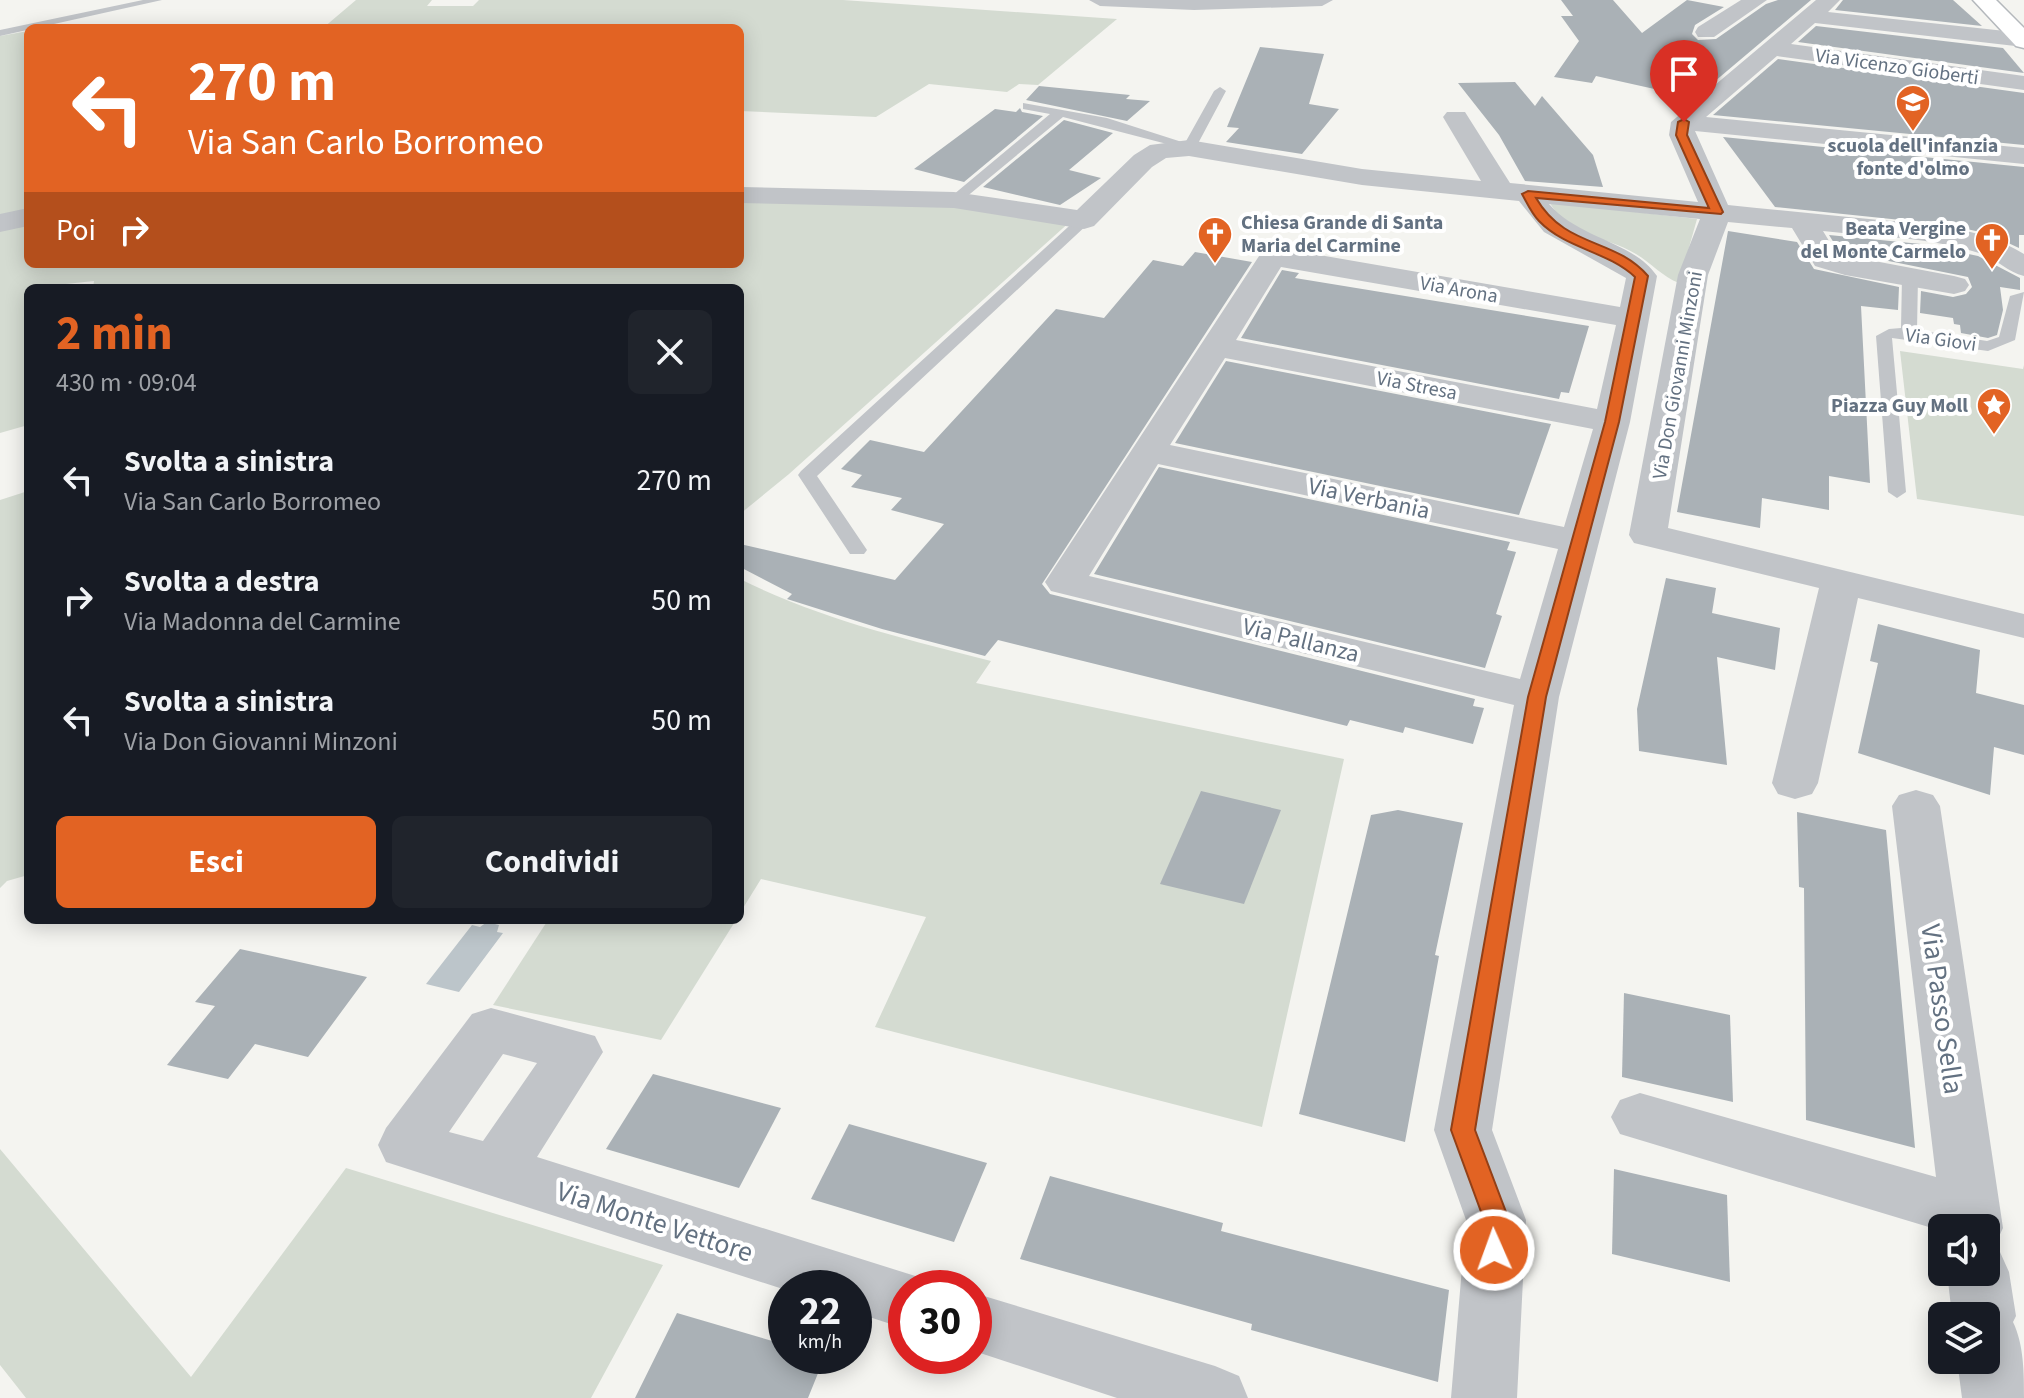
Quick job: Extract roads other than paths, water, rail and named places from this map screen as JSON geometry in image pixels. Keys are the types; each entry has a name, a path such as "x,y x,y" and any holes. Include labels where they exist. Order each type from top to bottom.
{"main road":[{"path":"1984,0 2023,37"}],"street":[{"path":"1100,0 1194,4 1322,0"},
{"path":"1706,32 1756,0"},
{"path":"1717,212 1682,135 1684,122 1773,60 1809,16 1829,0"},
{"path":"1809,16 2023,37"},
{"path":"1773,60 2024,102"},
{"name":"Via Vicenzo Gioberti","path":"1773,60 2024,83"},
{"path":"1456,117 1515,193 1542,218 1569,239 1624,260 1642,276 1612,422 1537,697 1463,1130 1496,1220 1484,1398"},
{"path":"1684,122 2024,156"},
{"path":"744,195 954,200 1084,220 1143,161 1159,151 1189,148 1362,177 1848,223 1946,235 1994,248 2024,247"},
{"name":"Via Don Giovanni Minzoni","path":"1717,212 1693,275 1648,535 2024,626"},
{"path":"0,223 24,218"},
{"path":"1800,218 1826,260 1954,285"},
{"path":"1994,248 2024,267"},
{"name":"Via Arona","path":"1218,347 1278,257 1634,319"},
{"path":"1152,452 1218,347"},
{"name":"Via Stresa","path":"1218,347 1612,422"},
{"name":"Via Verbania","path":"1152,452 1581,542"},
{"name":"Via Pallanza","path":"1152,452 1068,576 1537,697"},
{"path":"1795,783 1841,582"},
{"name":"Via Passo Sella","path":"1916,806 1970,1214"},
{"path":"1640,1117 1928,1222"},
{"name":"Via Monte Vettore","path":"496,1170 888,1294"},
{"path":"992,1328 1215,1398"},
{"path":"1992,1374 1995,1398"}],"lane":[{"path":"48,24 157,0"},
{"path":"0,33 24,29"},
{"path":"1027,106 1107,122 1189,148 1220,91"},
{"path":"954,200 1061,112"},
{"path":"857,550 807,475 1084,220"},
{"path":"1909,334 1910,277"},
{"name":"Via Giovi","path":"1897,492 1884,336 1895,332 1988,346 2000,345 2007,340 2015,299 2024,297"}],"place":[{"name":"scuola dell'infanzia fonte d'olmo","path":"1913,133"},
{"name":"Chiesa Grande di Santa Maria del Carmine","path":"1215,265"},
{"name":"Beata Vergine del Monte Carmelo","path":"1992,271"},
{"name":"Piazza Guy Moll","path":"1994,436"}]}
